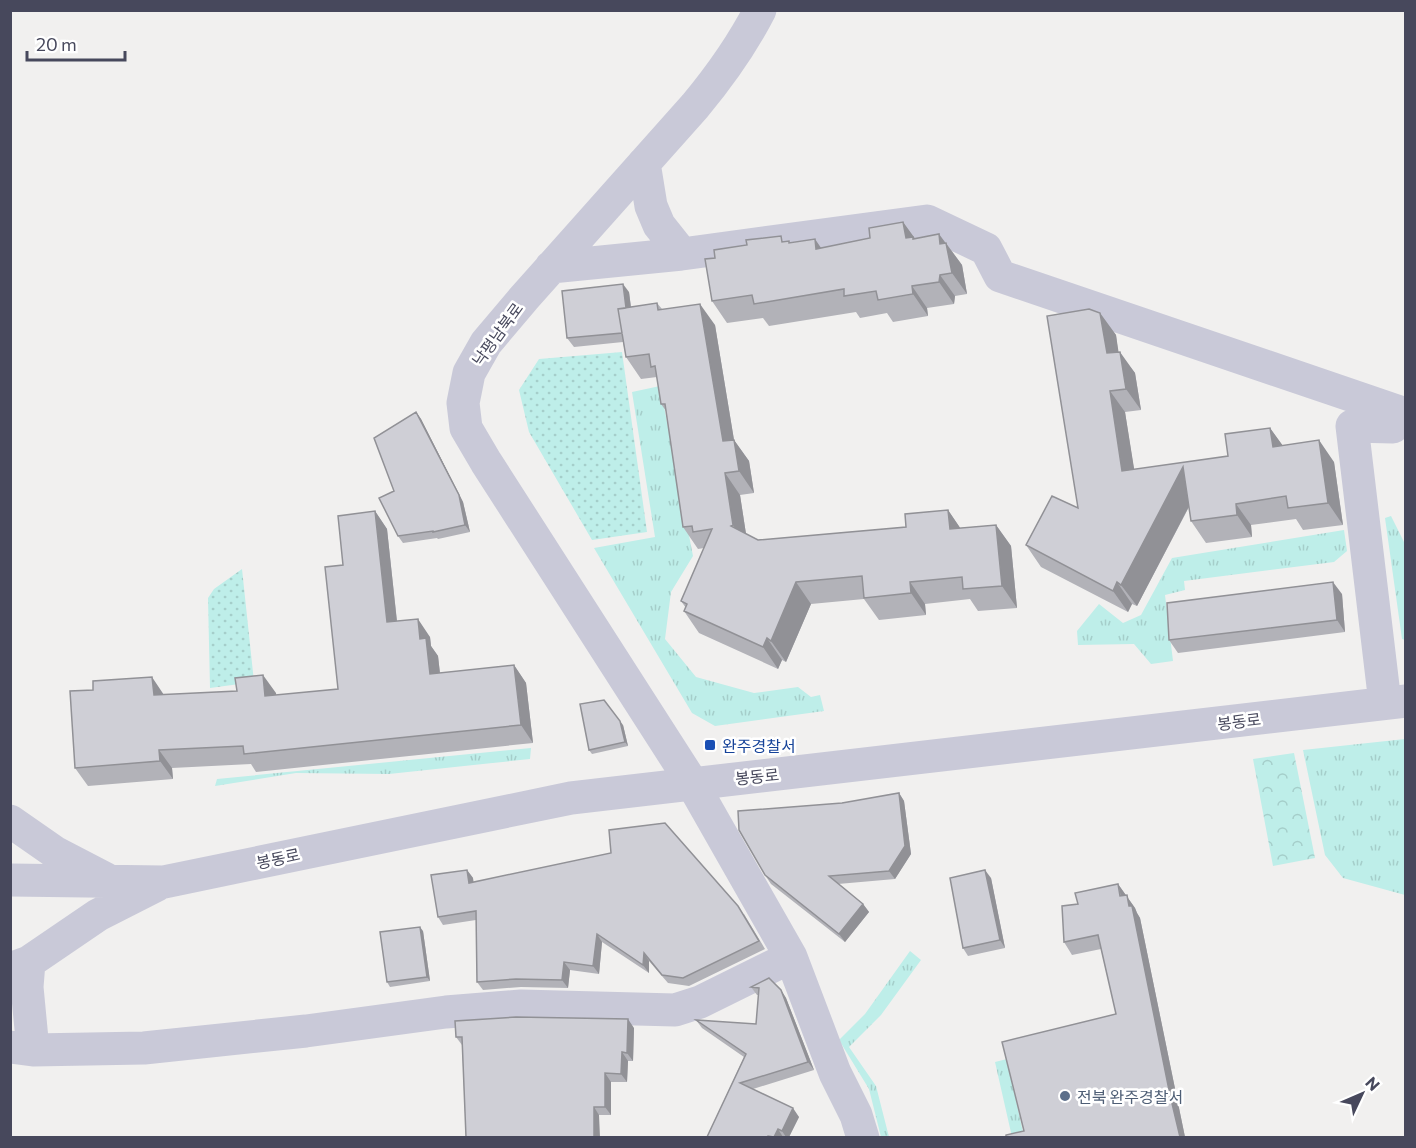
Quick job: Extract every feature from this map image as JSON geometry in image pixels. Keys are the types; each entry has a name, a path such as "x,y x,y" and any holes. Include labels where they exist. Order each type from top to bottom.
{"street":[{"name":"낙평남북로","path":"760,10 749,32 722,73 486,343 469,373 463,403 466,428 486,462 692,783 791,957 835,1073 856,1115 863,1137"},
{"path":"644,164 651,206 659,225 682,254"},
{"path":"551,267 682,254 927,221 986,249 1000,276 1400,412 1393,427 1352,426 1396,702"},
{"name":"봉동로","path":"10,880 164,882 571,798 1396,702"},
{"path":"10,821 56,853 113,882"},
{"name":"봉동로","path":"10,901 67,902 113,882"},
{"path":"164,882 98,915 17,970 27,987 22,1048 144,1048 306,1031 446,1012 521,1006 675,1010 700,1002 791,957"}],"green space":[{"path":"622,352 647,532 592,540 529,432 519,390 539,359"},
{"path":"660,386 693,556 671,592 665,639 696,677 754,693 798,687 811,697 820,695 824,711 715,726 692,713 594,548 655,537 632,392"},
{"path":"1391,516 1405,544 1405,640 1402,639 1385,518"},
{"path":"1344,530 1347,551 1334,562 1184,581 1185,590 1165,595 1173,661 1151,664 1134,644 1078,645 1077,631 1099,604 1123,623 1141,615 1172,558"},
{"path":"242,569 254,682 210,688 208,598 214,589"},
{"path":"1406,739 1405,895 1343,878 1325,855 1303,750"},
{"path":"531,748 530,759 389,774 296,773 215,786 217,779"},
{"path":"1294,753 1315,858 1273,866 1253,759"},
{"path":"910,951 921,960 881,1015 849,1047 876,1086 889,1137 881,1137 869,1089 839,1040 865,1014"},
{"path":"1007,1059 1024,1137 1012,1137 995,1062"}],"building":[{"path":"903,222 906,238 913,237 913,239 939,234 940,244 946,243 952,273 940,275 939,282 912,286 913,294 878,300 876,291 844,296 844,289 754,304 752,295 712,301 705,259 715,258 714,250 747,245 746,240 781,236 782,242 789,241 789,243 815,239 816,249 870,238 869,228"},
{"path":"623,284 626,308 618,309 622,333 567,338 562,291"},
{"path":"657,303 658,310 700,304 723,441 734,440 739,471 725,473 733,525 731,526 758,540 906,527 905,514 948,510 950,529 996,525 1002,586 963,589 962,577 910,582 911,593 864,598 862,576 796,582 771,641 767,638 763,647 684,611 687,604 681,601 712,529 693,532 692,526 683,527 665,404 661,404 655,366 651,367 649,354 626,357 618,309"},
{"path":"1089,309 1100,313 1107,353 1120,352 1126,389 1110,391 1122,471 1228,456 1225,434 1270,428 1273,447 1319,440 1328,503 1288,508 1286,496 1236,504 1237,515 1191,521 1183,467 1121,585 1117,582 1113,591 1026,545 1052,496 1078,508 1047,316"},
{"path":"416,412 459,495 465,525 398,536 379,498 394,491 374,438"},
{"path":"375,511 387,622 418,619 420,639 426,638 430,674 514,665 521,725 244,754 243,746 159,750 160,761 75,768 70,691 93,690 93,681 152,677 154,695 237,691 235,678 263,675 265,696 338,689 325,567 343,565 338,516"},
{"path":"1333,582 1337,620 1169,640 1167,603"},
{"path":"604,700 620,721 625,742 589,750 580,704"},
{"path":"899,793 905,846 889,871 829,876 863,904 839,934 765,875 739,830 738,811 842,803"},
{"path":"665,823 738,906 759,941 683,978 662,975 644,953 643,965 597,934 593,966 564,962 562,980 516,979 477,982 476,911 438,917 431,875 467,870 469,883 611,853 609,830"},
{"path":"985,870 1000,940 963,948 950,878"},
{"path":"1118,884 1120,896 1127,895 1129,906 1132,906 1180,1137 1006,1137 1006,1135 1024,1131 1002,1042 1116,1014 1098,935 1064,942 1062,906 1078,904 1075,893"},
{"path":"420,927 427,977 387,982 380,932"},
{"path":"769,978 781,990 808,1062 740,1083 793,1108 782,1131 778,1129 774,1137 707,1137 746,1054 696,1020 756,1024 759,988 751,987"},
{"path":"516,1017 628,1019 627,1053 622,1052 621,1074 605,1073 605,1107 594,1107 594,1137 466,1137 462,1037 456,1037 455,1021"}],"place":[{"name":"완주경찰서","path":"710,745"},
{"name":"전북 완주경찰서","path":"1065,1096"}]}
